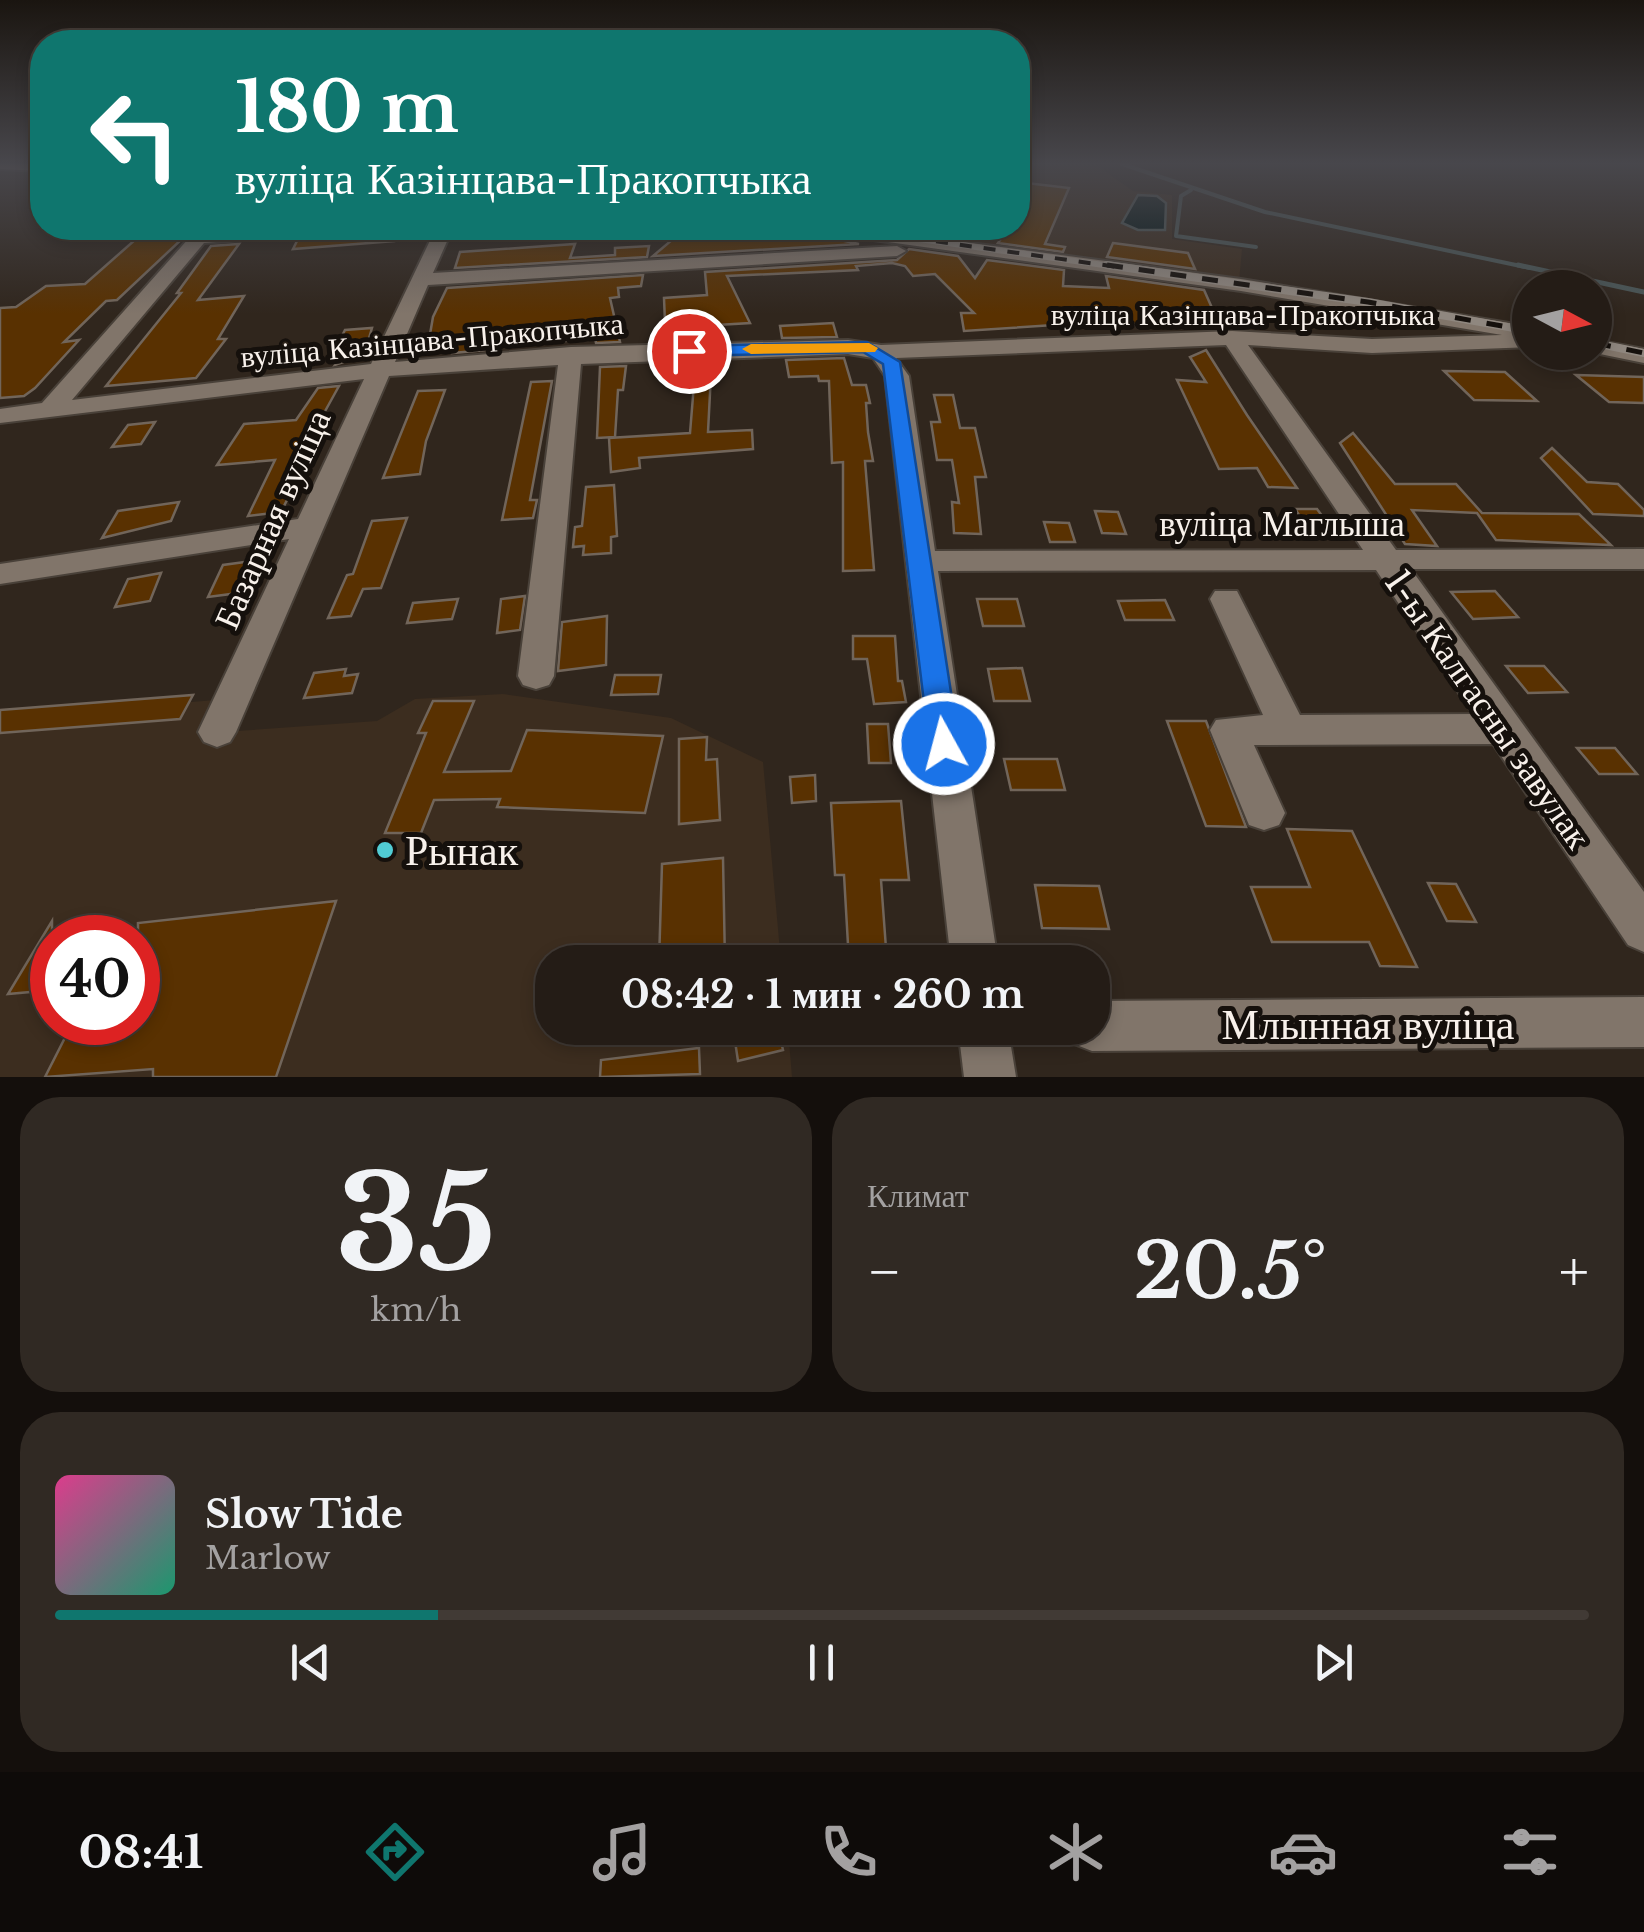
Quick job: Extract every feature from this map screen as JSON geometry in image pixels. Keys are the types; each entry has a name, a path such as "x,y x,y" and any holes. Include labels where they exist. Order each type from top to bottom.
{"street":[{"path":"50,410 197,240"},
{"name":"Базарная вуліца","path":"217,732 439,240"},
{"path":"910,240 1404,310 1512,333"},
{"path":"421,280 960,247"},
{"name":"вуліца Казінцава-Пракопчыка","path":"0,416 379,369 571,354 848,347 881,352 1232,338 1372,346 1512,338"},
{"name":"1-ы Калгасны завулак","path":"1232,338 1383,561 1644,930"},
{"path":"1612,350 1644,356"},
{"path":"881,352 897,376 972,945"},
{"path":"536,676 571,354"},
{"path":"0,574 312,526"},
{"name":"вуліца Маглыша","path":"920,561 1644,560"},
{"path":"1226,599 1289,730"},
{"path":"1264,813 1229,730 1502,729"},
{"name":"Млынная вуліца","path":"1110,1026 1644,1022"},
{"path":"985,1045 990,1077"}],"shaded area":[{"path":"1030,214 1172,214 1172,239 1242,249 1239,282 953,240 1030,240"},
{"path":"1127,214 1166,214 1165,230 1138,230 1122,223"},
{"name":"Рынак","path":"503,694 671,718 763,762 779,945 535,945 535,1045 789,1045 792,1077 0,1077 0,718 239,698 223,732 377,721 415,699"}],"building":[{"path":"1030,214 1058,214 1045,244 1065,247 1063,252 998,243 1030,240"},
{"path":"135,240 181,240 117,300 106,301 64,342 79,340 35,388 24,396 0,398 0,308 16,307 46,286 85,284"},
{"path":"298,240 394,240 394,241 293,249"},
{"path":"672,240 840,240 859,244 653,256"},
{"path":"1113,243 1188,253 1195,269 1107,257"},
{"path":"239,244 198,300 244,296 218,339 226,339 196,378 106,386 181,293 177,293 211,246"},
{"path":"575,244 570,258 615,255 615,248 649,246 647,257 455,268 460,252"},
{"path":"909,249 958,256 975,278 987,260 1064,270 1063,286 1109,288 1106,276 1204,290 1216,317 1179,321 1183,326 1138,328 1130,320 964,331 961,313 974,313 935,274 913,276 905,266 892,263 856,266 858,270 727,276 750,323 700,326 698,318 665,322 664,298 707,295 705,272 897,260"},
{"path":"643,275 641,286 618,288 619,297 610,298 620,342 596,343 595,338 544,343 545,335 499,338 497,349 487,350 452,353 453,344 428,346 433,317 447,288"},
{"path":"833,323 837,337 782,338 780,326"},
{"path":"372,328 364,355 335,365 340,357 331,358 345,330"},
{"path":"1206,350 1297,488 1268,487 1257,468 1219,469 1177,380 1206,382 1190,357"},
{"path":"844,358 852,385 866,385 870,403 866,403 873,461 865,461 874,570 843,571 843,462 832,463 829,381 819,381 818,376 789,377 786,360"},
{"path":"626,366 623,390 618,390 615,437 597,438 600,367"},
{"path":"1444,371 1505,372 1537,401 1474,400"},
{"path":"695,372 711,374 708,432 752,430 753,449 639,458 640,468 611,472 609,438 690,433"},
{"path":"1576,375 1644,377 1644,403 1609,402"},
{"path":"552,381 530,500 537,500 533,518 502,520 531,382"},
{"path":"339,386 313,433 321,432 281,512 248,516 275,460 217,465 244,424 296,420 318,388"},
{"path":"445,390 426,441 420,474 383,478 418,391"},
{"path":"934,395 953,395 960,428 975,428 986,477 975,477 981,534 954,533 952,502 959,503 952,460 937,460 931,422 940,422"},
{"path":"155,422 141,444 112,447 128,425"},
{"path":"1353,433 1395,484 1456,484 1482,513 1579,514 1611,545 1496,540 1477,513 1412,510 1437,546 1405,544 1340,443"},
{"path":"1552,448 1587,482 1618,484 1644,510 1644,516 1593,514 1541,458"},
{"path":"614,485 617,536 611,537 611,553 583,555 584,546 573,547 575,527 582,526 586,487"},
{"path":"179,502 171,521 102,538 118,511"},
{"path":"1295,509 1317,509 1337,536 1313,536"},
{"path":"1095,511 1118,512 1126,534 1102,533"},
{"path":"407,518 381,588 363,589 351,616 328,618 347,575 353,574 372,521"},
{"path":"1044,522 1069,523 1075,542 1050,542"},
{"path":"252,561 238,593 208,597 223,565"},
{"path":"161,573 150,601 115,607 128,579"},
{"path":"1495,591 1518,617 1473,619 1451,592"},
{"path":"525,596 520,630 497,633 501,599"},
{"path":"458,599 452,619 407,623 413,603"},
{"path":"977,599 1017,599 1024,626 983,626"},
{"path":"1165,600 1174,620 1125,620 1118,601"},
{"path":"607,616 606,665 558,671 562,622"},
{"path":"853,636 895,636 898,681 902,681 906,702 874,704 867,659 853,659"},
{"path":"1506,666 1544,666 1567,692 1528,693"},
{"path":"1022,668 1030,701 994,701 988,669"},
{"path":"346,669 344,676 358,674 352,693 304,698 314,673"},
{"path":"615,675 661,675 658,694 611,695"},
{"path":"193,695 180,719 0,733 0,710"},
{"path":"433,701 474,701 444,772 511,771 527,730 663,736 645,813 497,807 500,799 434,800 421,833 385,833 426,733 418,733"},
{"path":"1167,721 1206,721 1246,827 1206,826"},
{"path":"867,724 888,724 891,763 869,763"},
{"path":"707,737 706,760 717,759 720,820 679,824 679,739"},
{"path":"1577,748 1615,748 1637,774 1599,774"},
{"path":"1004,759 1057,759 1065,790 1011,790"},
{"path":"815,775 816,801 792,803 790,777"},
{"path":"901,801 909,880 881,880 886,945 848,945 844,875 835,875 831,803"},
{"path":"1287,829 1352,831 1417,967 1380,966 1369,942 1272,942 1251,887 1310,887"},
{"path":"723,858 725,945 660,945 662,864"},
{"path":"1428,883 1456,884 1476,922 1447,921"},
{"path":"1035,885 1099,886 1109,929 1042,928"},
{"path":"336,901 276,1077 153,1077 153,1069 45,1077 61,1045 160,1045 160,921"},
{"path":"30,958 30,992 8,994"},
{"path":"736,1045 782,1045 783,1050 738,1061"},
{"path":"699,1048 700,1074 600,1077 601,1060"}],"waterway":[{"path":"1179,214 1176,236 1256,247"},
{"path":"1276,214 1530,268"},
{"path":"1518,265 1644,292"}],"railway":[{"path":"926,240 1125,268"},
{"path":"1107,265 1368,302 1512,328"},
{"path":"1612,346 1644,353"}],"slow traffic":[{"path":"751,349 869,348"}],"place":[{"name":"Рынак","path":"385,850"}],"route":[{"path":"689,351 867,347 892,362 897,376 944,744"}]}
